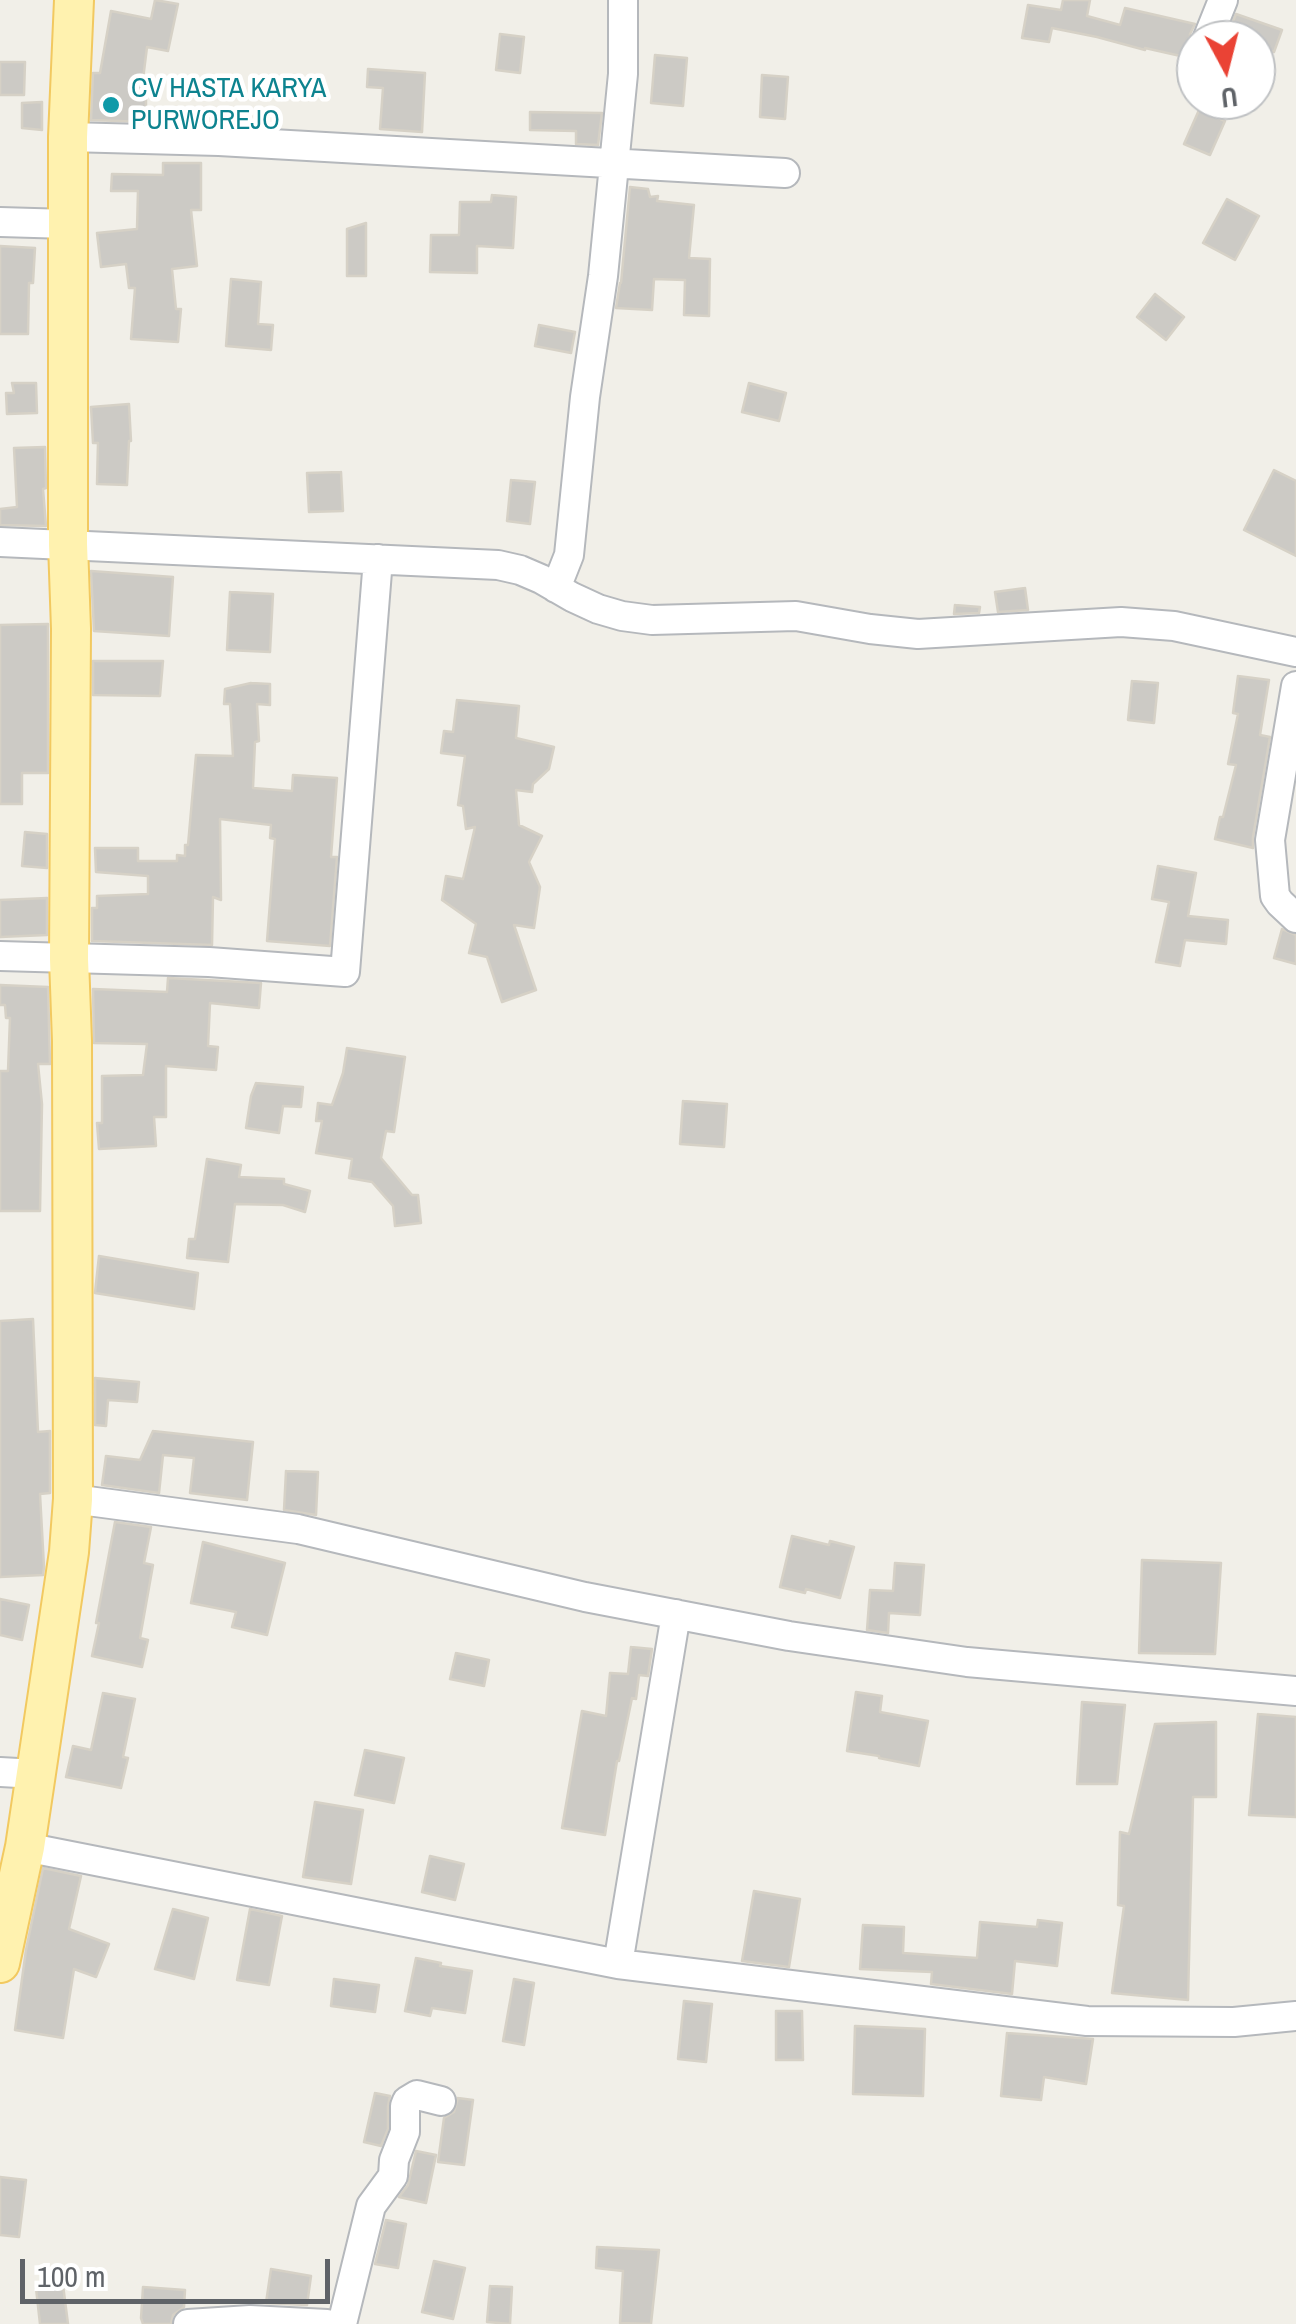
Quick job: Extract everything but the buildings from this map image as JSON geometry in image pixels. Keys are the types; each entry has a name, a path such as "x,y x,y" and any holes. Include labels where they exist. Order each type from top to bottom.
{"main road":[{"path":"2,1947 25,1847 18,1773 69,1552 73,1500 68,137 74,0"}],"street":[{"path":"556,588 569,555 585,398 603,276 622,74 623,0"},
{"path":"68,137 218,140 785,173"},
{"path":"0,222 68,224"},
{"path":"0,542 498,565 520,570 598,609 652,620 796,616 918,634 1122,622 1174,626 1296,652"},
{"path":"0,956 209,962 344,972 378,559"},
{"path":"1296,686 1270,840 1276,896 1296,918"},
{"path":"73,1500 298,1529 585,1597 789,1636 966,1662 1296,1691"},
{"path":"618,1964 676,1614"},
{"path":"25,1847 618,1964 1087,2020 1234,2022 1296,2016"},
{"path":"342,2324 371,2206 393,2176 394,2160 405,2132 407,2100 417,2095 440,2101"},
{"path":"188,2324 250,2320 327,2324"}],"place":[{"name":"CV HASTA KARYA PURWOREJO","path":"111,105"}]}
